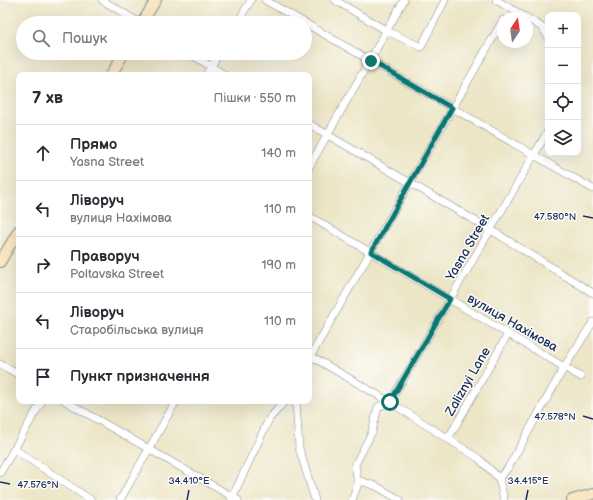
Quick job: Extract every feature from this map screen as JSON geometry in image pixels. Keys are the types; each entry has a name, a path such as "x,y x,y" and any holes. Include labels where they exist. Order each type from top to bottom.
{"main road":[{"path":"146,16 156,0"},
{"path":"113,72 120,60"},
{"path":"0,262 16,235"},
{"path":"572,500 593,494"}],"street":[{"path":"102,0 129,16"},
{"path":"241,16 251,0"},
{"path":"265,0 293,16"},
{"path":"335,0 388,31 421,47 445,0"},
{"path":"312,162 371,61 404,0"},
{"path":"496,0 517,12"},
{"path":"508,12 510,8"},
{"path":"533,22 543,28 545,32"},
{"path":"312,27 593,189"},
{"path":"312,352 371,252 497,31"},
{"path":"200,60 220,72"},
{"path":"207,72 214,60"},
{"path":"312,126 491,230 593,293"},
{"name":"Yasna Street","path":"352,500 358,484 355,465 372,432 378,407 390,402 545,135"},
{"name":"вулиця Нахімова","path":"312,218 581,376"},
{"path":"499,478 508,468 565,366 593,322"},
{"name":"Zaliznyi Lane","path":"448,439 508,334"},
{"path":"312,359 390,402 478,458 499,478 504,500"},
{"path":"0,364 16,373"},
{"path":"0,473 40,404"},
{"path":"70,404 234,499 269,419 282,404"},
{"path":"120,500 150,450 174,404"},
{"path":"296,404 299,448 315,500"},
{"path":"14,449 91,500"},
{"path":"357,480 376,486 400,500"}],"route":[{"path":"371,61 452,108 371,252 450,299 390,402"}]}
